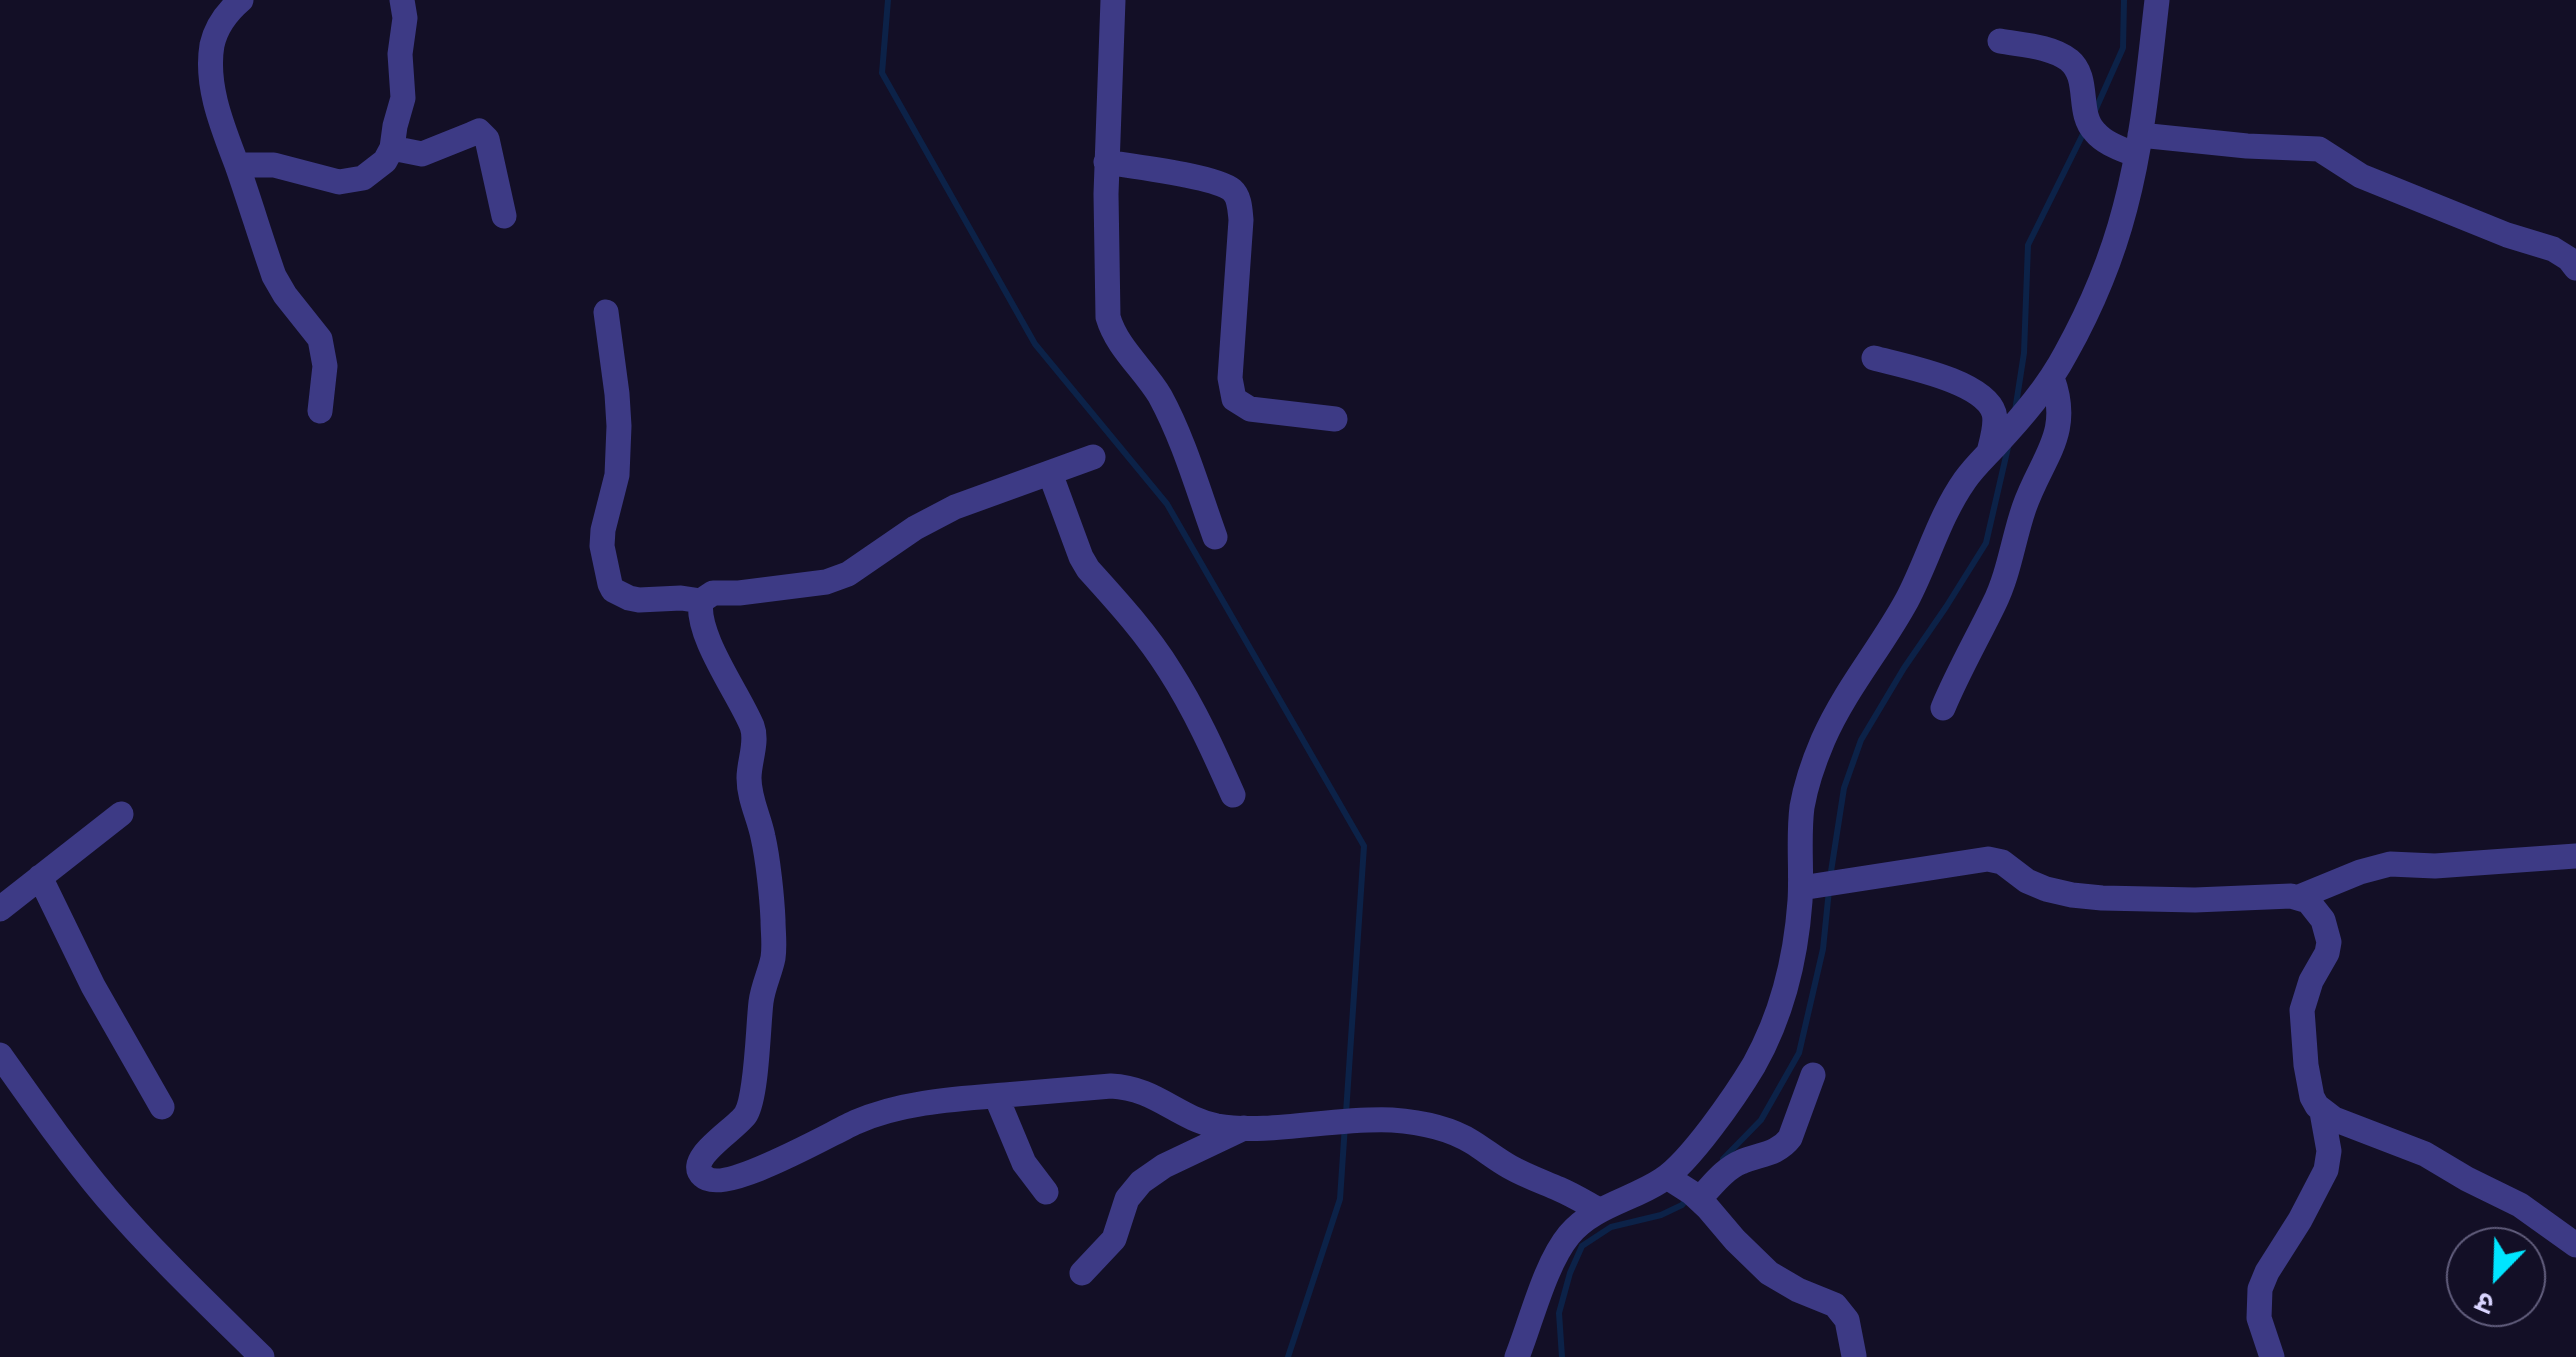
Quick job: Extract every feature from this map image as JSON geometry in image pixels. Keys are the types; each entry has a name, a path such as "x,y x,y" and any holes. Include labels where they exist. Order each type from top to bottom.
{"street":[{"path":"241,0 218,27 212,43 214,91 274,276 320,340 325,366 320,412"},
{"path":"237,165 274,166 325,180 349,182 363,178 385,161 392,148 404,90 400,54 402,0"},
{"path":"1112,0 1106,162 1108,317 1115,334 1172,420 1215,537"},
{"path":"1517,1357 1558,1252 1569,1234 1600,1210 1667,1177 1742,1084 1770,1031 1792,960 1801,888 1802,810 1823,741 1854,682 1905,603 1953,498 1976,465 2052,378 2068,351 2106,266 2125,209 2138,145 2156,0"},
{"path":"2000,41 2048,50 2074,65 2080,77 2086,115 2094,132 2109,143 2319,149 2372,181 2507,235 2553,249 2576,268"},
{"path":"392,148 422,154 483,133 504,216"},
{"path":"1106,162 1199,179 1232,190 1241,220 1230,378 1234,399 1250,409 1336,419"},
{"path":"606,312 619,426 617,474 602,546 610,584 619,594 640,600 701,601 713,593 758,592 826,582 848,574 915,528 955,507 1093,457"},
{"path":"1874,358 1937,375 1988,400 1996,418 1990,452"},
{"path":"1943,708 2003,583 2025,506 2056,437 2060,409 2052,378"},
{"path":"1050,473 1080,556 1170,670 1233,795"},
{"path":"701,601 701,618 716,657 754,734 749,783 764,841 774,954 761,1000 751,1102 740,1121 702,1157 698,1168 710,1180 755,1171 885,1112 964,1098 1111,1086 1129,1087 1154,1096 1219,1126 1393,1120 1442,1128 1512,1168 1600,1210"},
{"path":"0,909 121,814"},
{"path":"1801,888 1988,860 2002,862 2027,881 2046,889 2072,895 2195,900 2299,897 2390,864 2434,866 2576,856"},
{"path":"40,878 92,986 162,1107"},
{"path":"2272,1357 2259,1318 2260,1290 2326,1170 2328,1152 2322,1112 2312,1098 2301,1025 2305,996 2329,942 2318,912 2308,900 2299,897"},
{"path":"0,1055 106,1197 262,1357"},
{"path":"1699,1199 1728,1168 1783,1146 1790,1138 1813,1075"},
{"path":"996,1096 1024,1163 1046,1192"},
{"path":"2322,1112 2425,1154 2529,1211 2576,1245"},
{"path":"1082,1274 1114,1239 1126,1199 1141,1182 1164,1166 1244,1128"},
{"path":"1667,1177 1699,1199 1770,1272 1798,1290 1835,1304 1844,1313 1854,1356"}],"waterway":[{"path":"888,0 882,73 1035,344 1167,504 1364,846 1346,1113"},
{"path":"2094,113 2123,48 2124,0"},
{"path":"2015,411 2024,353 2028,245 2086,128"},
{"path":"1830,878 1844,788 1861,740 1986,543 2009,443"},
{"path":"1723,1159 1761,1120 1799,1053 1823,949 1829,890"},
{"path":"1288,1357 1340,1199 1345,1125"},
{"path":"1562,1357 1559,1313 1582,1246 1611,1227 1661,1215 1688,1198"}]}
